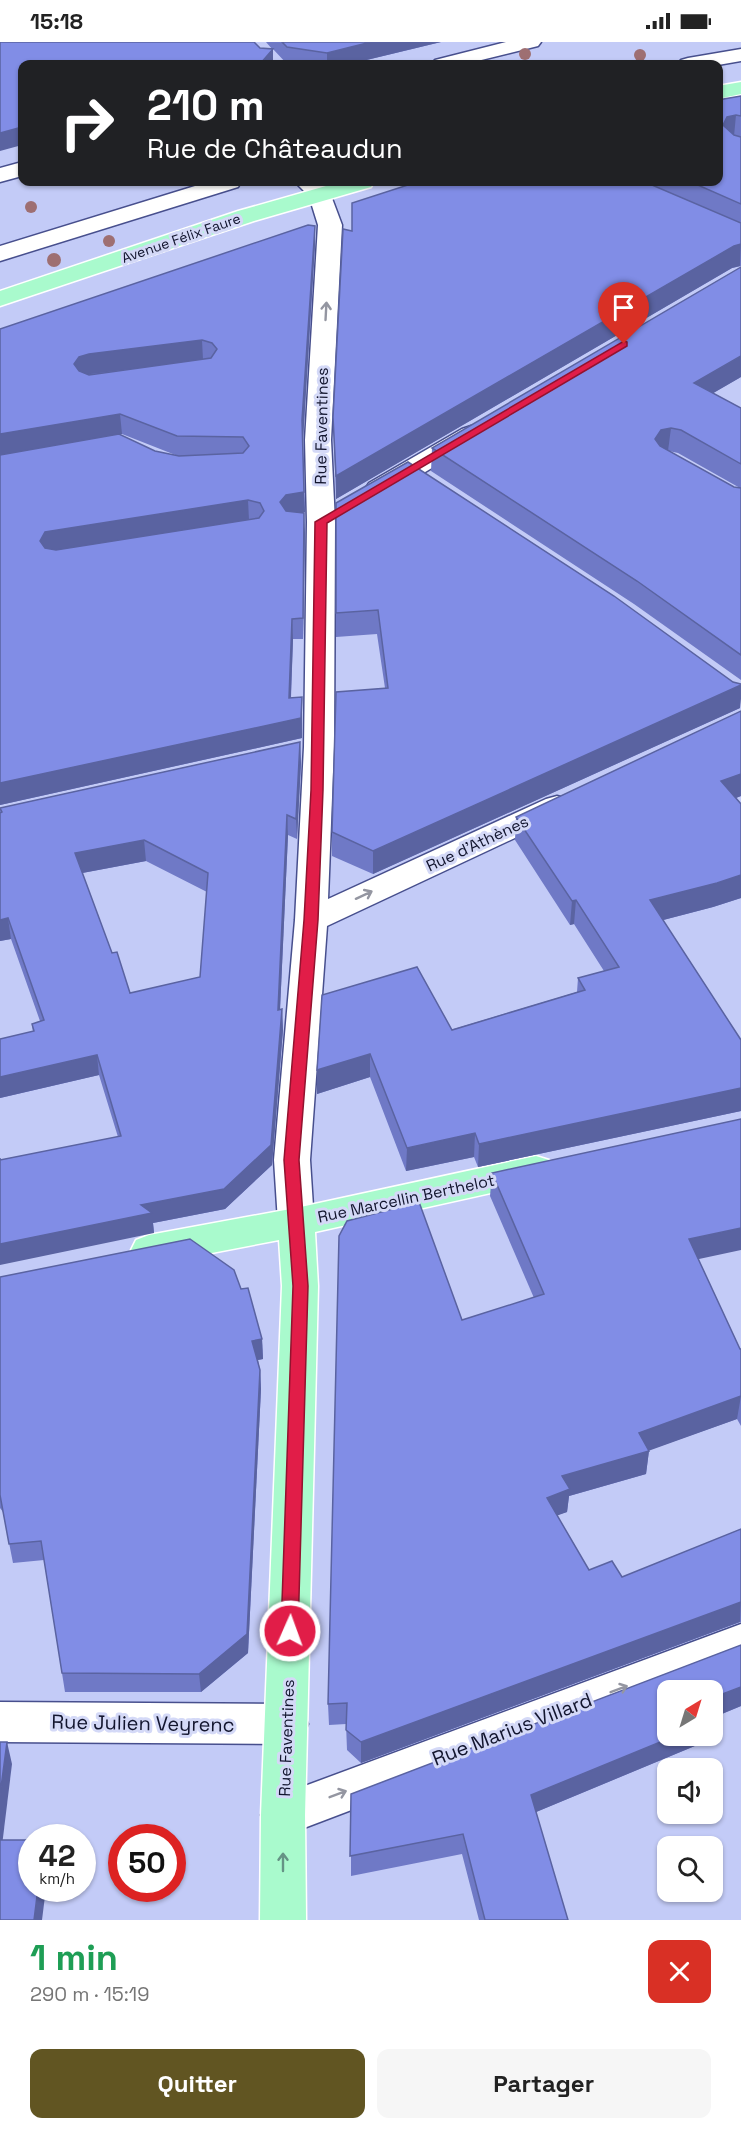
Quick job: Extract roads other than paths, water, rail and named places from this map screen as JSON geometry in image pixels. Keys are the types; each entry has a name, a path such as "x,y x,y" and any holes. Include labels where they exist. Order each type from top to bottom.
{"main road":[{"path":"723,92 741,88"},
{"name":"Avenue Félix Faure","path":"0,300 313,187"},
{"name":"Rue Marcellin Berthelot","path":"117,1257 296,1222 570,1162"},
{"name":"Rue Faventines","path":"284,1920 284,1815 300,1286 296,1222"}],"street":[{"path":"458,60 531,42"},
{"path":"712,60 741,55"},
{"path":"0,175 18,170"},
{"path":"0,254 217,186"},
{"name":"Rue Faventines","path":"296,1222 292,1160 311,920 308,750 330,514 309,462 319,230 329,215 313,187"},
{"path":"330,514 419,477 489,423"},
{"name":"Rue d'Athènes","path":"311,920 580,795"},
{"name":"Rue Marius Villard","path":"284,1815 741,1643"},
{"name":"Rue Julien Veyrenc","path":"0,1722 287,1724"}]}
